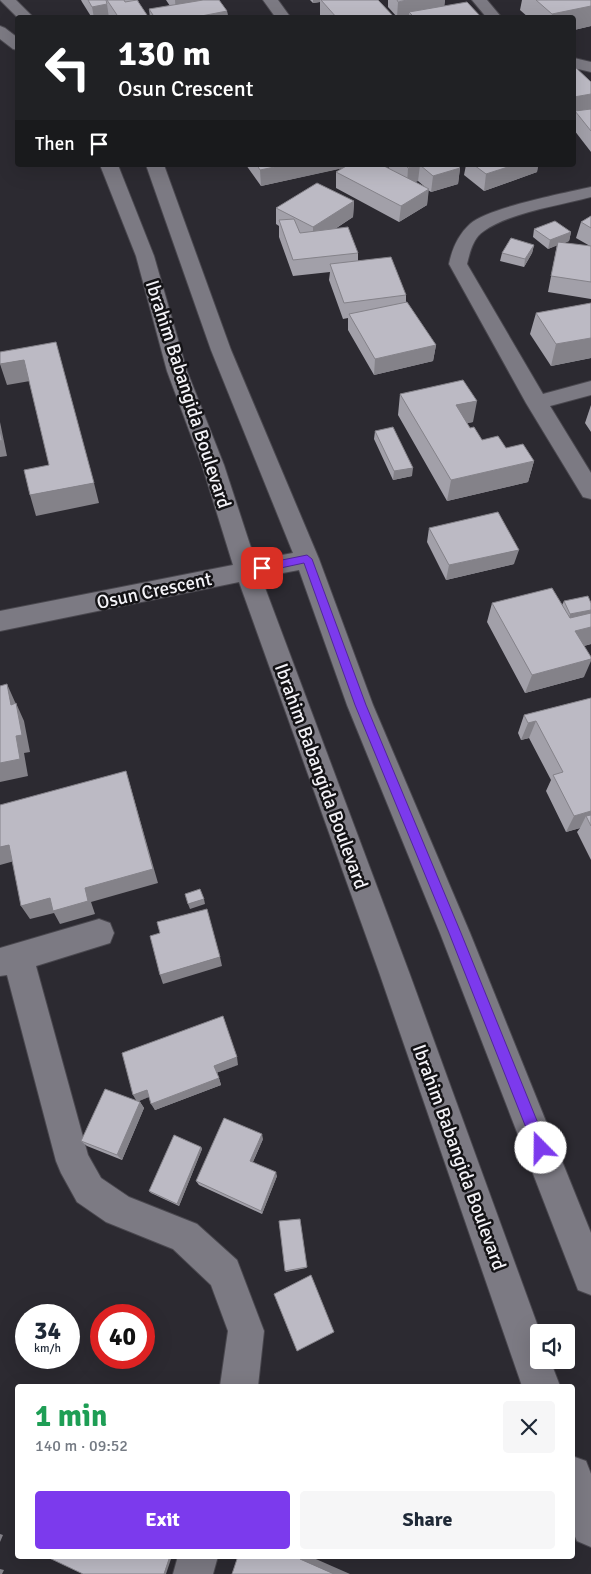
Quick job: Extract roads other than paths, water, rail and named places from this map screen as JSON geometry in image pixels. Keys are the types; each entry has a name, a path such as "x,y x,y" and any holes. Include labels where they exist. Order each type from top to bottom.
{"street":[{"path":"7,0 24,15"},
{"path":"270,0 282,15"},
{"path":"479,0 492,15"},
{"path":"0,31 15,44"},
{"path":"576,63 591,66"},
{"name":"Ibrahim Babangida Boulevard","path":"110,167 144,256 178,371 213,465 247,571 394,972 540,1384"},
{"path":"156,167 221,350 307,559 360,705 459,942 591,1277"},
{"path":"591,192 506,214 477,227 462,246 458,264 537,402 591,491"},
{"path":"537,402 591,388"},
{"name":"Osun Crescent","path":"0,622 307,559"},
{"path":"99,934 9,960 73,1161 89,1190 118,1210 185,1236 224,1273 246,1331 239,1384"},
{"path":"575,1483 591,1527"},
{"path":"193,1574 197,1559"}]}
